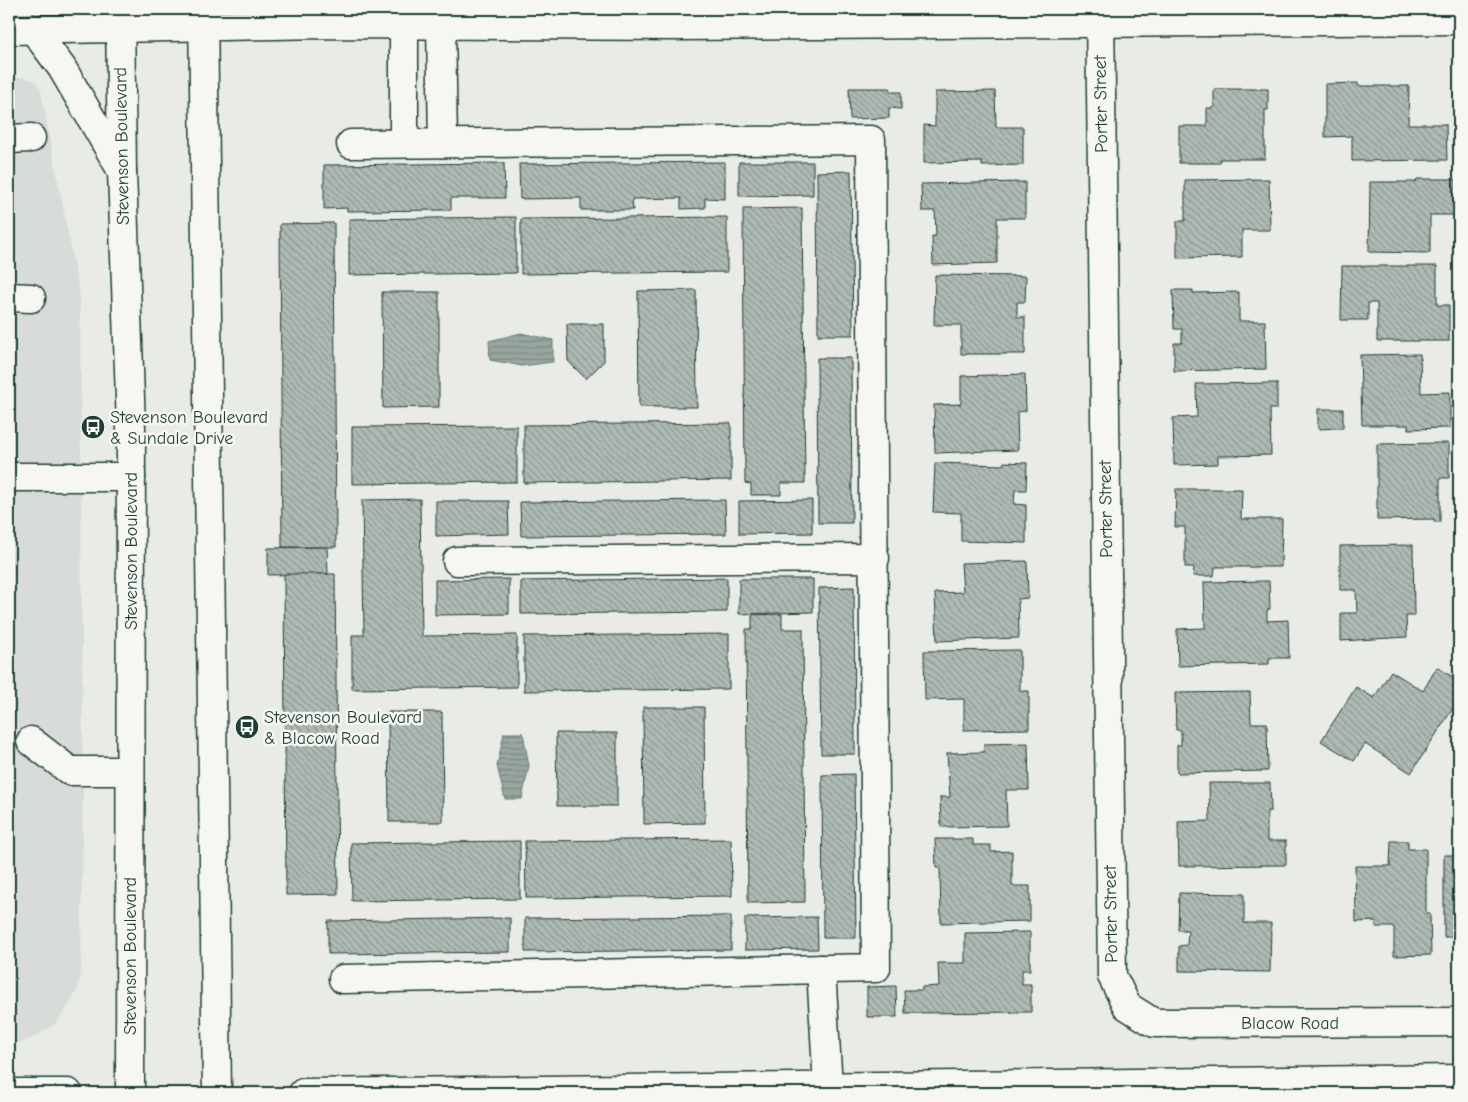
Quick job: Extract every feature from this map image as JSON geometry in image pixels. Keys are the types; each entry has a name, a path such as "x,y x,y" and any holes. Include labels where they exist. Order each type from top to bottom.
{"main road":[{"path":"21,29 120,18 323,16 404,24 680,17 1100,16 1459,20"},
{"name":"Porter Street","path":"1100,16 1112,976 1127,1006"},
{"name":"Stevenson Boulevard","path":"120,18 122,171 131,477 130,1093"},
{"path":"203,18 217,1093"},
{"path":"404,24 404,143"},
{"path":"441,24 443,143"},
{"path":"21,29 62,68 122,171"},
{"path":"343,979 876,968 871,140 351,144"},
{"path":"9,477 131,477"},
{"path":"457,561 875,558"},
{"path":"31,741 70,770 130,771"},
{"path":"821,969 828,1087"},
{"name":"Blacow Road","path":"1127,1006 1154,1023 1459,1022"},
{"path":"303,1093 1459,1079"},
{"path":"9,1093 68,1093"}],"shaded area":[{"path":"9,77 23,77 35,81 41,91 80,296 83,791 81,972 78,989 68,1007 54,1025 29,1040 9,1045"},
{"path":"521,333 553,340 553,362 522,366 490,360 489,341"},
{"path":"504,733 523,733 529,766 522,799 505,799 497,766"}],"building":[{"path":"1358,83 1358,86 1409,86 1408,124 1446,124 1447,160 1352,161 1352,136 1325,137 1325,84"},
{"path":"849,88 890,88 890,92 901,92 901,109 889,108 889,118 850,119"},
{"path":"1214,89 1268,89 1268,110 1265,110 1265,159 1220,159 1220,163 1179,163 1179,126 1207,126 1207,108 1214,108"},
{"path":"995,91 996,127 1023,127 1023,165 982,166 982,162 924,163 924,125 935,126 935,92"},
{"path":"725,162 725,199 705,198 705,208 681,209 681,198 632,199 633,210 581,210 581,198 520,199 519,164"},
{"path":"739,162 813,162 813,195 739,196"},
{"path":"504,163 505,198 451,198 451,210 347,211 347,208 324,209 324,165"},
{"path":"851,171 853,335 818,335 817,172"},
{"path":"1269,179 1270,230 1242,230 1242,257 1177,258 1177,221 1185,221 1185,180"},
{"path":"1417,179 1456,179 1456,215 1430,215 1430,253 1369,252 1370,182 1416,182"},
{"path":"1025,182 1025,218 997,218 997,263 933,265 932,236 936,236 935,211 922,211 921,184"},
{"path":"802,208 805,483 781,483 781,495 751,495 751,484 745,483 743,209"},
{"path":"516,217 516,273 349,275 349,219"},
{"path":"727,217 727,272 521,274 521,219"},
{"path":"334,223 336,547 282,547 280,224"},
{"path":"1342,266 1437,266 1437,305 1449,305 1449,341 1377,341 1377,303 1368,303 1368,320 1341,320"},
{"path":"935,275 1026,276 1025,302 1017,302 1017,317 1025,317 1025,354 961,354 961,325 934,325"},
{"path":"696,290 697,407 639,407 638,291"},
{"path":"1173,290 1193,290 1193,293 1239,292 1239,321 1265,321 1266,369 1174,371 1174,343 1182,343 1182,329 1174,329"},
{"path":"382,292 439,292 439,407 383,408"},
{"path":"567,324 604,324 604,361 586,379 568,361"},
{"path":"1420,354 1421,393 1450,392 1450,428 1408,429 1408,425 1362,425 1360,355"},
{"path":"817,358 851,358 852,523 818,523"},
{"path":"1025,374 1026,411 1017,412 1018,450 935,453 934,405 961,404 961,376"},
{"path":"1277,383 1277,409 1270,409 1271,455 1218,456 1218,464 1174,465 1173,418 1197,417 1196,384"},
{"path":"1318,409 1343,409 1343,428 1318,429"},
{"path":"731,423 731,480 524,483 524,425"},
{"path":"517,426 517,482 352,484 352,427"},
{"path":"1449,443 1449,478 1440,478 1440,522 1434,522 1434,519 1377,520 1377,444"},
{"path":"1004,462 1027,463 1026,490 1015,490 1014,504 1026,505 1026,543 961,541 961,513 933,512 935,463 1003,465"},
{"path":"1176,489 1242,489 1241,519 1282,519 1281,567 1215,567 1214,576 1193,576 1194,567 1185,567 1185,527 1175,527"},
{"path":"420,499 422,636 517,635 517,687 352,689 352,635 364,635 362,500"},
{"path":"725,500 726,534 521,536 520,502"},
{"path":"812,500 812,533 739,534 739,501"},
{"path":"436,501 508,501 509,534 436,536"},
{"path":"1413,545 1414,616 1406,616 1407,637 1341,641 1341,613 1357,613 1356,590 1340,590 1340,546"},
{"path":"327,547 328,574 268,575 268,548"},
{"path":"1027,561 1028,598 1018,599 1019,638 937,641 935,593 963,592 961,563"},
{"path":"284,574 335,574 338,894 286,895"},
{"path":"727,578 727,612 521,614 521,581"},
{"path":"509,579 509,614 435,615 435,580"},
{"path":"739,579 813,579 813,612 739,614"},
{"path":"1269,581 1270,609 1267,610 1267,621 1288,620 1289,658 1269,658 1269,664 1178,666 1177,629 1205,628 1204,582"},
{"path":"854,587 855,754 821,754 819,588"},
{"path":"782,614 782,629 803,629 805,902 748,903 746,629 752,629 752,615"},
{"path":"729,634 729,689 524,691 524,636"},
{"path":"1020,650 1020,691 1029,691 1029,729 964,730 964,699 925,700 924,651"},
{"path":"1437,667 1459,681 1459,699 1411,773 1365,744 1354,761 1321,741 1356,687 1374,698 1391,671 1423,691"},
{"path":"1250,692 1251,723 1267,723 1268,771 1177,773 1177,745 1181,745 1181,730 1176,730 1175,693"},
{"path":"643,707 704,707 705,823 644,824"},
{"path":"388,712 442,712 443,822 389,822"},
{"path":"556,733 617,733 617,806 557,806"},
{"path":"1028,743 1029,790 1006,790 1007,826 941,827 940,797 950,797 947,753 984,752 984,744"},
{"path":"854,774 856,938 823,938 822,775"},
{"path":"1209,783 1270,783 1271,811 1267,811 1267,841 1286,841 1286,865 1179,866 1178,822 1210,821"},
{"path":"731,839 732,896 526,898 525,841"},
{"path":"935,839 973,839 973,845 991,845 991,852 1012,851 1012,886 1030,886 1030,921 941,923 940,868 936,868"},
{"path":"520,841 520,899 352,901 351,843"},
{"path":"1391,841 1408,841 1408,849 1426,849 1426,913 1430,913 1431,955 1394,956 1394,927 1376,927 1376,921 1356,922 1355,866 1390,866"},
{"path":"1444,855 1459,855 1459,937 1444,937"},
{"path":"1179,893 1244,894 1244,923 1271,923 1270,972 1179,971 1179,946 1187,945 1188,930 1178,930"},
{"path":"731,916 731,950 525,952 525,918"},
{"path":"817,917 818,949 745,950 745,918"},
{"path":"510,918 510,952 328,954 328,921"},
{"path":"1030,932 1030,970 1022,970 1022,984 1031,984 1031,1012 905,1013 904,990 922,990 922,987 939,986 938,963 965,963 965,933"},
{"path":"896,986 897,1017 867,1017 867,987"}],"place":[{"name":"Stevenson Boulevard & Sundale Drive","path":"93,427"},
{"name":"Stevenson Boulevard & Blacow Road","path":"247,727"}]}
